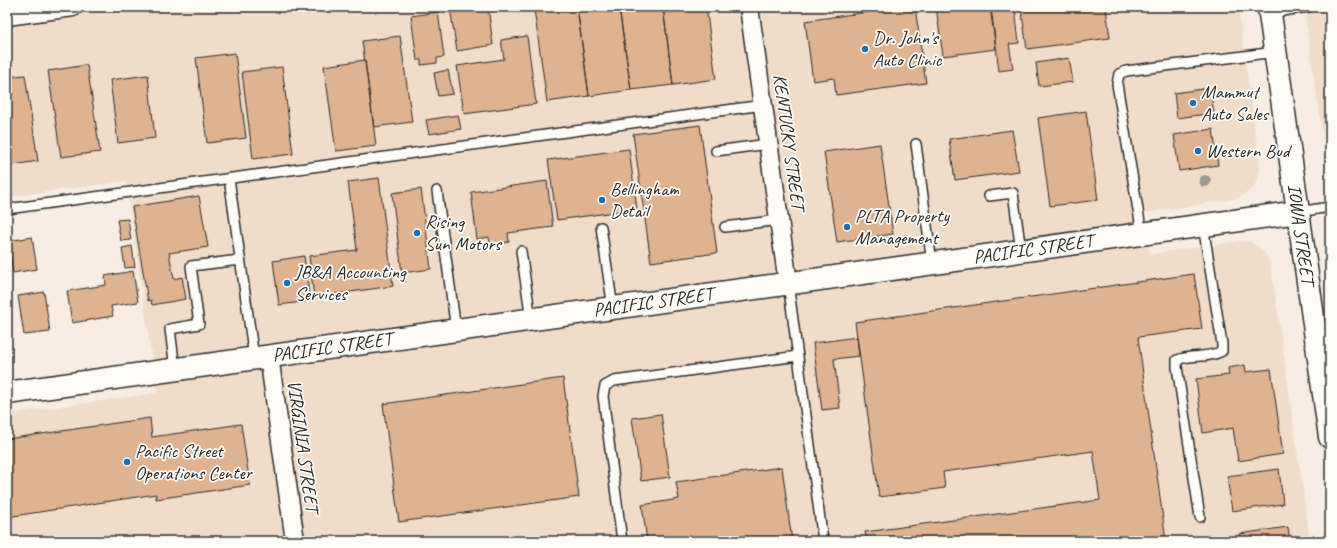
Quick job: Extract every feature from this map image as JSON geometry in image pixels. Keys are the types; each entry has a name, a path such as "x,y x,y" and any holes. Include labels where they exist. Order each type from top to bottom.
{"street":[{"path":"7,16 73,7"},
{"name":"KENTUCKY STREET","path":"749,7 788,283"},
{"name":"IOWA STREET","path":"1269,10 1327,399 1330,436"},
{"name":"PACIFIC STREET","path":"7,393 1298,212"},
{"name":"VIRGINIA STREET","path":"261,357 295,541"}],"lane":[{"path":"1269,10 1308,7"},
{"path":"1142,234 1117,84 1119,74 1126,70 1276,52"},
{"path":"7,209 763,105"},
{"path":"716,151 768,144"},
{"path":"916,144 932,263"},
{"path":"229,178 240,260 261,357"},
{"path":"437,191 456,330"},
{"path":"989,196 1013,193 1021,251"},
{"path":"1298,212 1330,207"},
{"path":"725,227 779,220"},
{"path":"1200,517 1177,360 1182,358 1216,354 1222,351 1203,225"},
{"path":"602,227 613,308"},
{"path":"521,251 531,320"},
{"path":"175,369 170,329 199,324 191,266 240,260"},
{"path":"788,283 822,541"},
{"path":"622,541 603,396 605,386 614,381 798,356"}],"shaded area":[{"path":"7,7 1238,7 1260,168 1254,187 1235,199 1144,213 1150,254 1241,241 1251,242 1260,248 1267,256 1271,266 1310,541 7,541 7,414 157,393 126,181 7,197"},
{"path":"1304,7 1330,7 1330,185 1328,172"}],"building":[{"path":"488,7 493,45 457,51 450,8"},
{"path":"548,7 577,7 589,96 547,102 534,9"},
{"path":"577,7 619,7 631,90 589,96"},
{"path":"619,7 663,7 673,85 631,90"},
{"path":"663,7 706,7 716,79 673,85"},
{"name":"Dr. John's Auto Clinic","path":"902,7 915,7 926,83 836,95 834,78 813,81 805,21"},
{"path":"936,7 990,7 996,49 943,56"},
{"path":"991,7 1015,7 1019,43 1009,44 1013,69 999,71"},
{"path":"1021,7 1106,7 1110,38 1027,49"},
{"path":"438,12 444,57 437,58 437,63 421,65 421,60 417,60 411,16"},
{"path":"400,36 412,122 374,127 362,41"},
{"path":"527,36 536,104 464,114 457,66 504,59 501,40"},
{"path":"235,53 246,138 207,143 196,58"},
{"path":"1069,58 1073,82 1039,86 1036,63"},
{"path":"365,60 376,146 336,151 324,66"},
{"path":"87,65 100,152 61,157 48,71"},
{"path":"282,67 293,154 253,159 242,72"},
{"path":"448,70 453,94 438,96 434,73"},
{"path":"25,75 38,161 7,166 7,77"},
{"path":"148,75 155,138 118,143 110,80"},
{"path":"1210,88 1214,113 1177,118 1174,93"},
{"path":"1086,111 1098,200 1050,206 1038,118"},
{"path":"458,115 461,129 429,134 426,120"},
{"path":"700,125 717,253 651,262 633,134"},
{"path":"1213,129 1218,165 1179,171 1174,135"},
{"path":"1012,130 1019,171 955,180 949,139"},
{"path":"880,144 893,234 837,242 824,152"},
{"path":"629,149 637,209 557,220 548,160"},
{"path":"379,178 393,286 314,297 309,256 357,250 348,182"},
{"path":"547,181 553,227 508,233 509,242 490,245 489,237 477,239 471,192"},
{"path":"421,189 431,269 402,273 392,193"},
{"path":"199,196 208,247 169,253 174,279 182,277 186,299 152,305 151,300 148,301 132,207"},
{"path":"128,219 131,240 121,241 117,220"},
{"path":"32,237 37,269 13,273 8,241"},
{"path":"132,246 135,267 125,268 122,248"},
{"path":"304,256 310,301 279,305 273,261"},
{"path":"133,271 138,302 111,306 113,316 72,323 67,291 106,285 105,276"},
{"path":"1194,274 1202,329 1138,337 1166,541 867,541 865,532 1100,500 1093,451 943,472 945,488 879,497 855,322"},
{"path":"44,292 50,332 24,335 18,296"},
{"path":"7,320 10,337 7,337"},
{"path":"857,337 859,356 834,359 840,408 822,410 813,343"},
{"path":"1245,365 1246,372 1271,369 1283,454 1238,461 1233,428 1203,433 1196,379 1229,375 1228,368"},
{"path":"563,378 579,497 399,522 383,404"},
{"path":"661,414 670,477 641,481 632,418"},
{"name":"Pacific Street Operations Center","path":"150,418 152,437 241,424 250,485 156,499 156,494 7,517 7,439"},
{"path":"782,467 792,541 647,541 642,505 679,499 676,482"},
{"path":"1279,469 1283,504 1232,511 1227,476"},
{"path":"1288,527 1290,541 1240,541 1239,534"}],"place":[{"name":"Dr. John's Auto Clinic","path":"865,49"},
{"name":"Mammut Auto Sales","path":"1193,103"},
{"name":"Western Bud","path":"1198,151"},
{"name":"Bellingham Detail","path":"602,200"},
{"name":"PLTA Property Management","path":"847,227"},
{"name":"Rising Sun Motors","path":"417,233"},
{"name":"JB&A Accounting Services","path":"287,283"},
{"name":"Pacific Street Operations Center","path":"127,462"}]}
